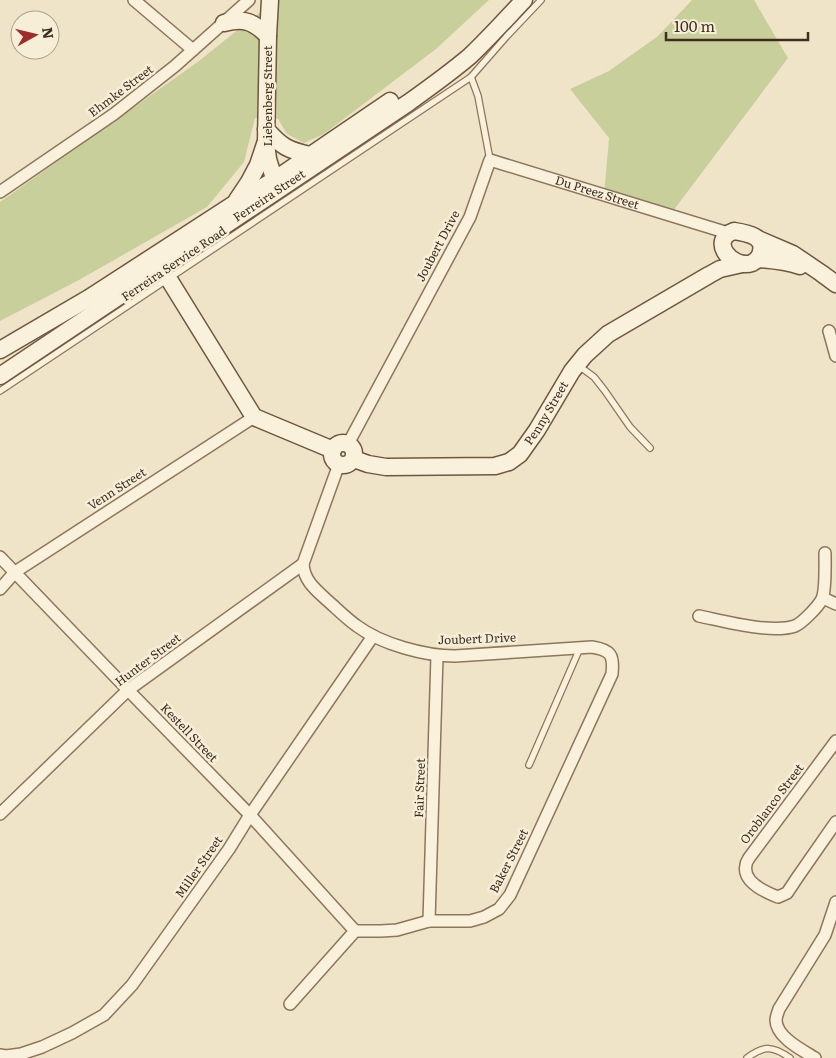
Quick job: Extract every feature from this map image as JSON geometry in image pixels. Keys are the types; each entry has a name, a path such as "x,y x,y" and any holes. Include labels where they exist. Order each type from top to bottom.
{"main road":[{"name":"Liebenberg Street","path":"270,0 266,136 276,185"},
{"name":"Ferreira Street","path":"0,349 89,298 162,267 234,204 276,185 310,155 435,71 464,47 510,0"},
{"name":"Ferreira Street","path":"0,376 162,267 276,185 408,103 470,56 524,0"},
{"path":"224,23 243,20 259,27 268,36"},
{"path":"234,204 258,165 266,136 296,152 310,155"},
{"path":"821,273 790,262 758,260 742,264 728,256 725,243 734,231 752,235 793,254 821,273 836,284"},
{"path":"758,238 761,244 758,260"},
{"name":"Penny Street","path":"709,275 718,264 725,243"},
{"name":"Penny Street","path":"254,417 368,464 386,466 496,466 509,462 520,454 538,430 577,365 608,334 720,269 742,264"},
{"path":"162,267 254,417"}],"street":[{"path":"134,0 193,50"},
{"name":"Ehmke Street","path":"0,192 114,114 175,66 249,0"},
{"name":"Du Preez Street","path":"490,160 703,225 725,243"},
{"name":"Joubert Drive","path":"490,160 470,217 343,454 303,564 304,573 312,587 357,626 373,636 382,641 438,656 592,647 604,649 612,655"},
{"path":"829,331 836,356"},
{"name":"Venn Street","path":"0,589 15,572 254,417"},
{"path":"699,616 758,627 782,628 796,625 812,611 822,598 826,571 825,553"},
{"name":"Kestell Street","path":"0,556 250,815 355,931"},
{"name":"Hunter Street","path":"0,814 128,690 303,564"},
{"path":"822,598 836,604"},
{"name":"Miller Street","path":"0,1056 21,1054 42,1047 72,1033 104,1015 132,986 229,849 250,815 373,636"},
{"name":"Baker Street","path":"355,931 397,930 429,921 470,921 484,917 499,909 510,894 612,674 614,662 612,655"},
{"name":"Fair Street","path":"429,921 438,656"},
{"name":"Oroblanco Street","path":"836,741 749,858 745,866 750,881 778,897 787,893 836,822"},
{"path":"825,936 836,902"},
{"path":"815,1058 781,1034 776,1020 779,1009 825,936 836,925"},
{"path":"290,1004 355,931"}],"lane":[{"name":"Ferreira Service Road","path":"0,391 162,267 471,77 542,0"},
{"name":"Joubert Drive","path":"471,77 478,96 490,160"},
{"path":"577,365 594,378 630,427 650,448"},
{"path":"529,765 580,648"},
{"path":"747,1058 756,1051 771,1048 790,1058"}],"green space":[{"path":"279,0 489,0 436,49 324,134 304,143 287,134 278,119 255,118 244,162 207,207 79,280 0,321 0,202 199,61 255,16"},
{"path":"692,0 754,0 788,58 670,215 604,195 609,138 570,89 609,71 658,36"}]}
